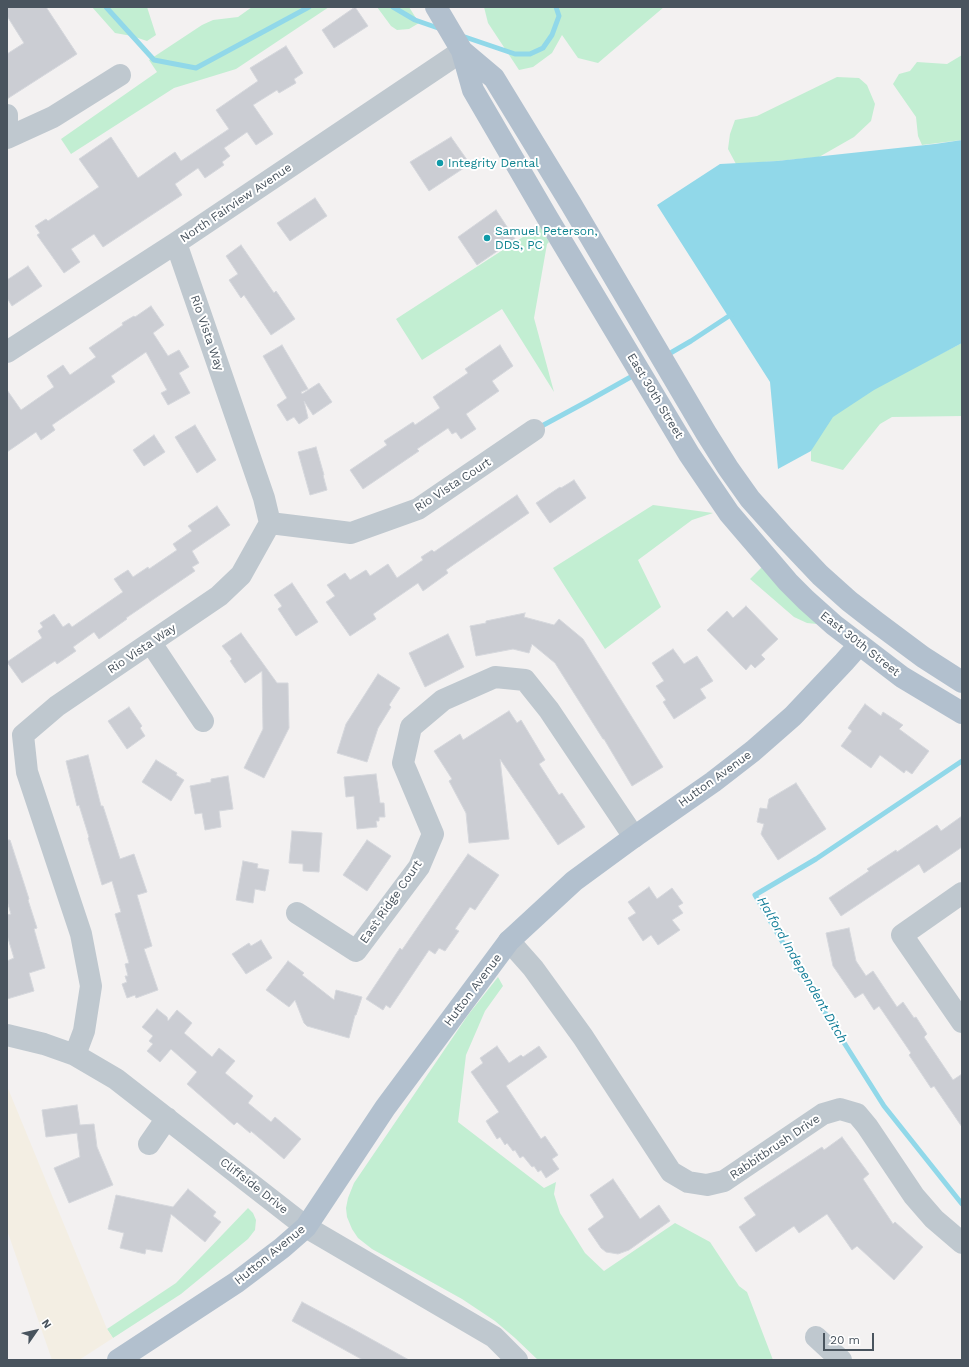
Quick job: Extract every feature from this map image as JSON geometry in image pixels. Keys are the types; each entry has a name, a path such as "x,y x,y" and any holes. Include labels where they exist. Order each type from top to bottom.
{"main road":[{"name":"East 30th Street","path":"436,7 462,51 473,90 547,217 685,447 729,513 788,582 812,605 859,645 902,677 962,713"},
{"path":"462,51 494,78 571,204 652,344 728,468 750,499 820,575 853,604 923,657 962,682"},
{"path":"853,604 860,623 859,645 868,643 880,646 933,680 962,696"},
{"name":"Hutton Avenue","path":"118,1360 238,1282 282,1248 306,1227 385,1108 509,941 574,881 712,782 770,736 803,705 859,645"}],"street":[{"name":"North Fairview Avenue","path":"7,352 176,243 462,51"},
{"path":"7,138 54,117 120,75"},
{"path":"7,115 7,120"},
{"name":"Rio Vista Way","path":"75,1055 84,1031 91,986 81,934 27,772 23,735 57,706 219,596 241,575 270,523 261,490 176,243"},
{"name":"Rio Vista Court","path":"270,523 351,533 418,509 534,430"},
{"path":"151,643 203,721"},
{"name":"East Ridge Court","path":"298,913 356,951 419,868 433,834 403,763 411,727 443,700 495,677 525,680 548,710 634,837"},
{"path":"962,893 902,934 962,1022"},
{"name":"Rabbitbrush Drive","path":"509,941 533,968 583,1037 671,1172 688,1182 708,1185 724,1181 823,1114 840,1109 857,1114 867,1126 914,1196 934,1219 962,1243"},
{"name":"Cliffside Drive","path":"7,1035 44,1044 75,1055 116,1079 306,1227 494,1337 517,1360"},
{"path":"149,1144 167,1118"},
{"path":"816,1337 841,1360"}],"green space":[{"path":"92,7 147,7 156,35 147,41 132,36 115,33"},
{"path":"252,7 329,7 236,69 174,88 71,154 61,139 157,72 149,60 202,25 213,20 238,17"},
{"path":"377,7 409,7 419,23 409,29 397,30 391,26"},
{"path":"484,7 664,7 598,63 578,58 562,35 552,53 533,67 519,70 488,23"},
{"path":"962,55 962,140 922,145 918,136 916,117 893,84 899,74 910,71 917,62 947,64"},
{"path":"837,77 859,78 867,85 875,104 871,121 854,137 819,157 736,164 728,149 730,134 735,120 757,116"},
{"path":"540,226 549,242 547,244 534,318 554,392 502,309 422,360 396,319"},
{"path":"962,343 962,416 892,417 880,424 843,470 811,461 811,451 827,401 921,364"},
{"path":"653,505 713,513 692,520 638,560 661,607 605,649 553,568"},
{"path":"762,567 817,624 807,623 794,617 750,579"},
{"path":"498,977 503,986 485,1011 466,1055 458,1122 544,1188 556,1182 554,1194 560,1213 585,1253 604,1271 675,1223 710,1242 739,1286 747,1292 773,1360 538,1360 495,1321 462,1299 372,1249 358,1238 347,1217 346,1208 354,1183 468,1015"},
{"path":"248,1208 253,1213 256,1220 255,1230 248,1239 181,1294 113,1338 107,1329 176,1283"}],"sand":[{"path":"7,1086 107,1329 113,1338 79,1360 52,1360 7,1230"}],"water":[{"path":"962,140 962,343 874,390 833,417 811,451 778,469 770,382 657,205 720,164 777,161"}],"building":[{"path":"7,7 46,7 77,54 7,99 7,54 24,43 7,16"},
{"path":"355,7 368,26 334,48 322,30"},
{"path":"286,46 303,73 294,79 296,83 279,93 277,90 253,105 273,134 256,145 247,132 224,148 230,156 222,162 224,165 205,178 198,168 175,184 182,195 103,247 94,234 71,249 80,262 64,273 37,235 40,233 35,226 46,219 48,221 99,187 79,159 111,137 138,178 175,152 181,161 229,129 216,110 258,81 250,68"},
{"name":"Integrity Dental","path":"451,137 470,164 429,191 410,162"},
{"path":"315,198 327,216 290,241 277,223"},
{"name":"Samuel Peterson, DDS, PC","path":"496,210 515,239 477,265 458,237"},
{"path":"241,245 274,293 276,291 295,319 271,335 244,295 241,298 229,280 238,274 226,256"},
{"path":"28,266 42,286 12,306 7,298 7,280"},
{"path":"151,306 164,325 153,333 168,356 179,350 189,367 179,373 190,393 168,405 161,393 167,390 146,352 111,376 115,382 52,425 55,430 41,440 36,432 7,452 7,390 21,410 54,387 47,376 63,365 70,375 96,357 89,348 123,325 122,323 134,316 135,317"},
{"path":"282,345 308,389 301,392 302,394 319,383 332,402 313,415 304,401 308,418 299,424 294,417 287,421 277,405 287,398 263,356"},
{"path":"500,345 513,366 492,381 499,391 466,414 476,429 461,439 456,432 452,434 448,428 417,449 419,451 363,489 350,470 387,445 384,441 413,422 415,425 440,408 433,397 468,373 465,369"},
{"path":"195,425 216,460 197,473 175,437"},
{"path":"154,435 165,452 144,466 133,450"},
{"path":"316,447 327,490 310,495 298,452"},
{"path":"574,480 586,498 550,523 536,503 560,487 561,488"},
{"path":"517,495 529,513 446,570 448,573 423,591 418,583 373,614 376,619 350,636 326,602 335,596 327,585 345,573 350,580 366,570 370,576 388,564 397,578 423,560 421,557 432,550 434,552"},
{"path":"217,506 230,525 192,551 199,563 192,567 195,571 126,618 127,619 99,639 94,632 73,647 76,651 57,664 55,661 22,683 7,662 42,638 38,631 43,627 40,623 54,614 63,627 69,623 72,627 123,592 114,579 128,570 133,577 148,567 149,569 177,550 173,544 192,531 188,526"},
{"path":"292,583 318,622 296,636 278,609 282,606 274,595"},
{"path":"746,606 778,639 761,655 765,659 755,668 751,664 746,670 707,630 727,611 733,618"},
{"path":"525,613 524,617 554,625 559,619 583,639 663,767 632,786 604,739 555,663 532,644 529,653 513,649 476,656 470,626"},
{"path":"241,633 277,683 288,683 289,728 264,778 244,768 263,729 262,671 245,683 230,661 232,659 222,646"},
{"path":"448,634 464,667 425,687 409,653"},
{"path":"673,649 684,664 697,656 713,681 700,689 706,698 674,719 663,702 666,700 656,686 664,681 652,663"},
{"path":"378,674 400,688 389,705 391,707 378,728 367,762 337,753 346,724"},
{"path":"865,704 881,716 883,712 903,725 899,729 929,751 912,774 906,770 904,773 880,755 871,768 841,746 852,731 848,728"},
{"path":"129,707 142,726 140,728 145,736 127,749 108,721"},
{"path":"509,711 517,723 521,720 545,760 539,764 559,795 562,793 585,827 558,845 500,759 509,839 469,843 466,813 449,781 452,779 434,751 460,734 463,740"},
{"path":"88,755 101,806 103,806 120,859 134,854 147,892 137,895 152,946 144,949 158,990 136,998 135,995 127,998 122,984 127,982 125,976 128,976 125,964 129,963 115,914 121,912 112,881 102,885 79,805 77,806 66,761"},
{"path":"156,760 177,773 176,775 184,780 171,801 142,782"},
{"path":"376,774 380,803 384,803 385,817 379,817 379,821 376,821 377,827 357,829 354,796 346,797 344,777"},
{"path":"228,776 233,809 219,811 221,827 205,830 202,813 195,814 190,786 211,782 211,779"},
{"path":"796,783 826,829 778,860 761,834 764,824 757,822 760,808 767,809 769,799"},
{"path":"962,816 962,847 924,873 919,864 841,916 829,898 869,871 867,869 896,850 897,852 937,825 941,831"},
{"path":"292,831 322,833 319,872 303,871 303,864 289,863"},
{"path":"7,840 10,840 29,899 28,900 37,928 34,929 45,968 29,973 34,991 7,999 7,961 14,958 7,935 7,915 11,914 7,901"},
{"path":"367,840 391,856 367,891 343,875"},
{"path":"468,854 499,875 475,910 470,907 455,929 459,931 445,951 439,948 435,954 429,950 390,1008 386,1005 383,1010 366,999 400,948 402,950"},
{"path":"243,861 258,864 257,868 269,870 265,891 255,889 253,903 236,900"},
{"path":"649,887 657,899 672,888 683,903 678,906 683,913 672,920 680,930 658,945 651,935 643,941 628,918 636,913 628,902"},
{"path":"849,928 856,961 866,976 873,971 897,1007 903,1002 914,1018 916,1017 927,1034 924,1037 953,1080 962,1074 962,1127 934,1086 931,1088 909,1055 911,1053 879,1006 874,1010 863,993 855,998 833,966 826,933"},
{"path":"261,940 272,958 246,974 232,954 249,943 251,946"},
{"path":"288,961 304,973 302,975 334,1000 336,990 362,997 355,1015 349,1038 307,1026 304,1023 295,1000 289,1007 266,990"},
{"path":"157,1009 167,1017 168,1021 177,1010 192,1023 184,1033 212,1057 219,1048 235,1061 225,1073 253,1096 248,1103 271,1122 275,1117 301,1139 284,1159 251,1131 250,1133 237,1122 234,1125 187,1084 197,1072 171,1049 160,1062 147,1051 153,1044 149,1041 153,1036 142,1027"},
{"path":"497,1046 509,1063 521,1055 523,1057 539,1046 547,1057 506,1086 541,1139 545,1136 558,1155 552,1159 559,1169 546,1178 541,1170 538,1172 523,1156 520,1158 515,1150 513,1151 507,1143 505,1145 500,1137 497,1139 486,1121 499,1112 471,1072 483,1063 480,1058"},
{"path":"77,1105 80,1125 94,1124 97,1147 113,1185 69,1203 54,1168 80,1157 77,1133 46,1137 42,1110"},
{"path":"842,1137 869,1174 863,1179 893,1224 895,1222 923,1247 894,1280 857,1246 852,1250 827,1214 799,1233 794,1226 756,1252 739,1227 756,1215 744,1198 822,1147 824,1150"},
{"path":"613,1179 640,1219 659,1205 670,1221 629,1250 618,1254 606,1252 601,1248 588,1229 604,1217 590,1195"},
{"path":"188,1189 216,1212 213,1216 221,1222 205,1242 171,1214 162,1252 146,1249 145,1254 120,1248 124,1233 108,1229 116,1195 173,1207"},
{"path":"302,1302 409,1360 363,1360 292,1321"}],"waterway":[{"name":"Halford Independent Ditch","path":"106,7 154,60 196,68 309,7"},
{"name":"Halford Independent Ditch","path":"393,7 415,20 441,29"},
{"name":"Halford Independent Ditch","path":"462,36 515,54 530,54 543,48 552,35 559,16 556,7"},
{"path":"667,355 732,314"},
{"path":"538,428 636,374"},
{"name":"Halford Independent Ditch","path":"962,761 816,859 755,895 807,984 884,1106 962,1204"}],"place":[{"name":"Integrity Dental","path":"440,163"},
{"name":"Samuel Peterson, DDS, PC","path":"487,238"}]}
